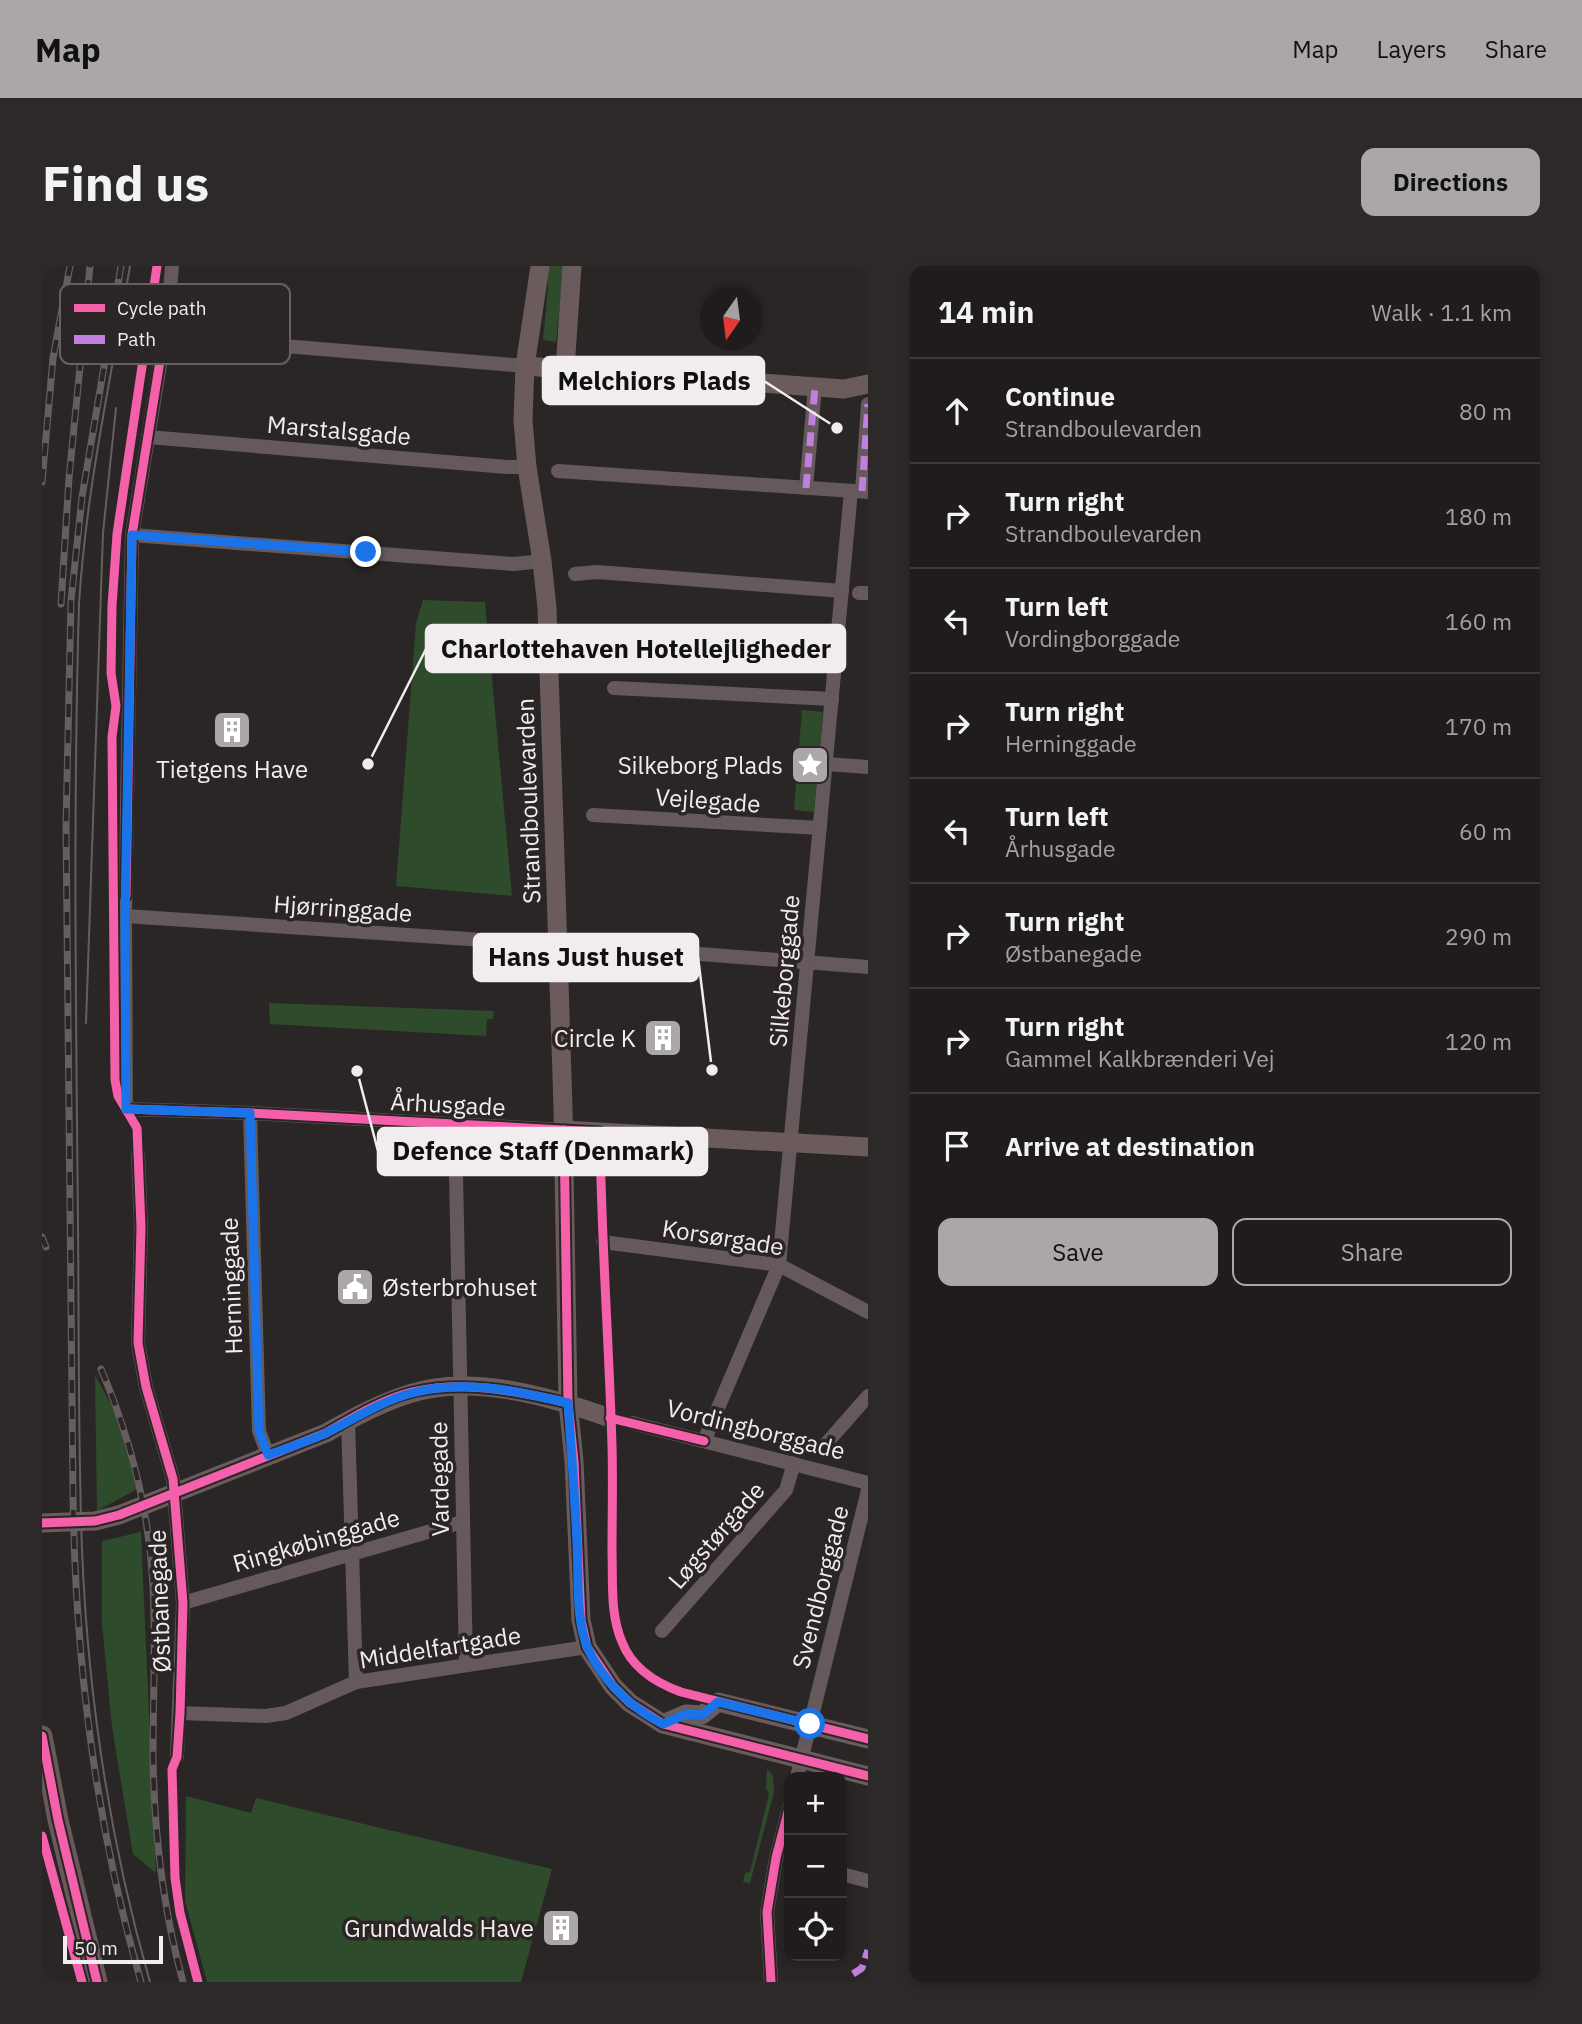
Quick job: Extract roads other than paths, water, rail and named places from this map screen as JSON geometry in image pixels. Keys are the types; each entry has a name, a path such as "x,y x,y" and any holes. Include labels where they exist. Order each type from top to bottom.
{"main road":[{"path":"42,1736 58,1820 97,1982"},
{"path":"42,1782 58,1820"}],"street":[{"path":"170,284 172,266"},
{"name":"Strandboulevarden","path":"540,266 525,366 523,421 548,620 564,1130 568,1403 574,1461 581,1620 587,1647 613,1686 630,1703 663,1724 800,1768 868,1776"},
{"path":"565,369 572,266"},
{"path":"290,347 844,389 868,384"},
{"path":"125,916 132,535 160,364"},
{"path":"806,488 815,387"},
{"name":"Silkeborggade","path":"704,1441 779,1265 842,591 860,491 868,404"},
{"name":"Marstalsgade","path":"148,437 527,467"},
{"path":"558,471 860,491"},
{"path":"132,535 514,564 542,561"},
{"path":"575,574 597,572 842,591"},
{"path":"614,688 832,699"},
{"path":"826,764 868,767"},
{"name":"Vejlegade","path":"593,815 820,828"},
{"name":"Hjørringgade","path":"125,916 557,946"},
{"name":"Århusgade","path":"125,916 126,1109 250,1113 868,1147"},
{"path":"598,946 868,967"},
{"name":"Herninggade","path":"250,1113 259,1431 268,1455"},
{"name":"Vardegade","path":"456,1124 466,1665"},
{"name":"Østbanegade","path":"138,1154 141,1227 138,1343 146,1387 168,1456 175,1493 179,1578 183,1603 177,1757"},
{"name":"Korsørgade","path":"603,1242 779,1265 868,1312"},
{"path":"42,1523 95,1521 119,1515 268,1455 321,1423 348,1420 411,1393 459,1386 489,1387 568,1403 610,1418"},
{"path":"825,1445 868,1396"},
{"path":"348,1420 356,1682"},
{"name":"Vordingborggade","path":"632,1423 868,1483"},
{"name":"Løgstørgade","path":"662,1631 786,1490 794,1463"},
{"name":"Svendborggade","path":"800,1768 868,1490"},
{"name":"Ringkøbinggade","path":"183,1603 462,1522"},
{"name":"Middelfartgade","path":"180,1713 266,1716 286,1713 356,1682 587,1647"},
{"path":"663,1724 686,1714 702,1715 718,1702 868,1739"},
{"path":"771,1982 767,1912 783,1860 786,1835"},
{"path":"847,1875 868,1881"}],"tram line":[{"path":"127,284 130,266"},
{"path":"112,364 87,519 79,604 76,759 79,1427 85,1604 96,1714 112,1822 150,1982"},
{"path":"86,1023 103,533 116,408"}],"railway":[{"path":"67,284 70,266"},
{"path":"88,284 90,266"},
{"path":"118,284 121,266"},
{"path":"42,482 53,358 60,320"},
{"path":"61,604 69,478 80,364"},
{"path":"104,364 82,497 71,601 66,826 73,1493 78,1617 90,1740 111,1862 141,1982"},
{"path":"42,1237 46,1247"},
{"path":"101,1369 129,1447 151,1557 154,1606 155,1813 165,1898 183,1982"}],"place":[{"name":"Melchiors Plads","path":"837,428"},
{"name":"Tietgens Have","path":"232,730"},
{"name":"Charlottehaven Hotellejligheder","path":"368,764"},
{"name":"Silkeborg Plads","path":"810,765"},
{"name":"Circle K","path":"663,1038"},
{"name":"Hans Just huset","path":"712,1070"},
{"name":"Defence Staff (Denmark)","path":"357,1071"},
{"name":"Østerbrohuset","path":"355,1287"},
{"name":"Grundwalds Have","path":"561,1928"}]}
